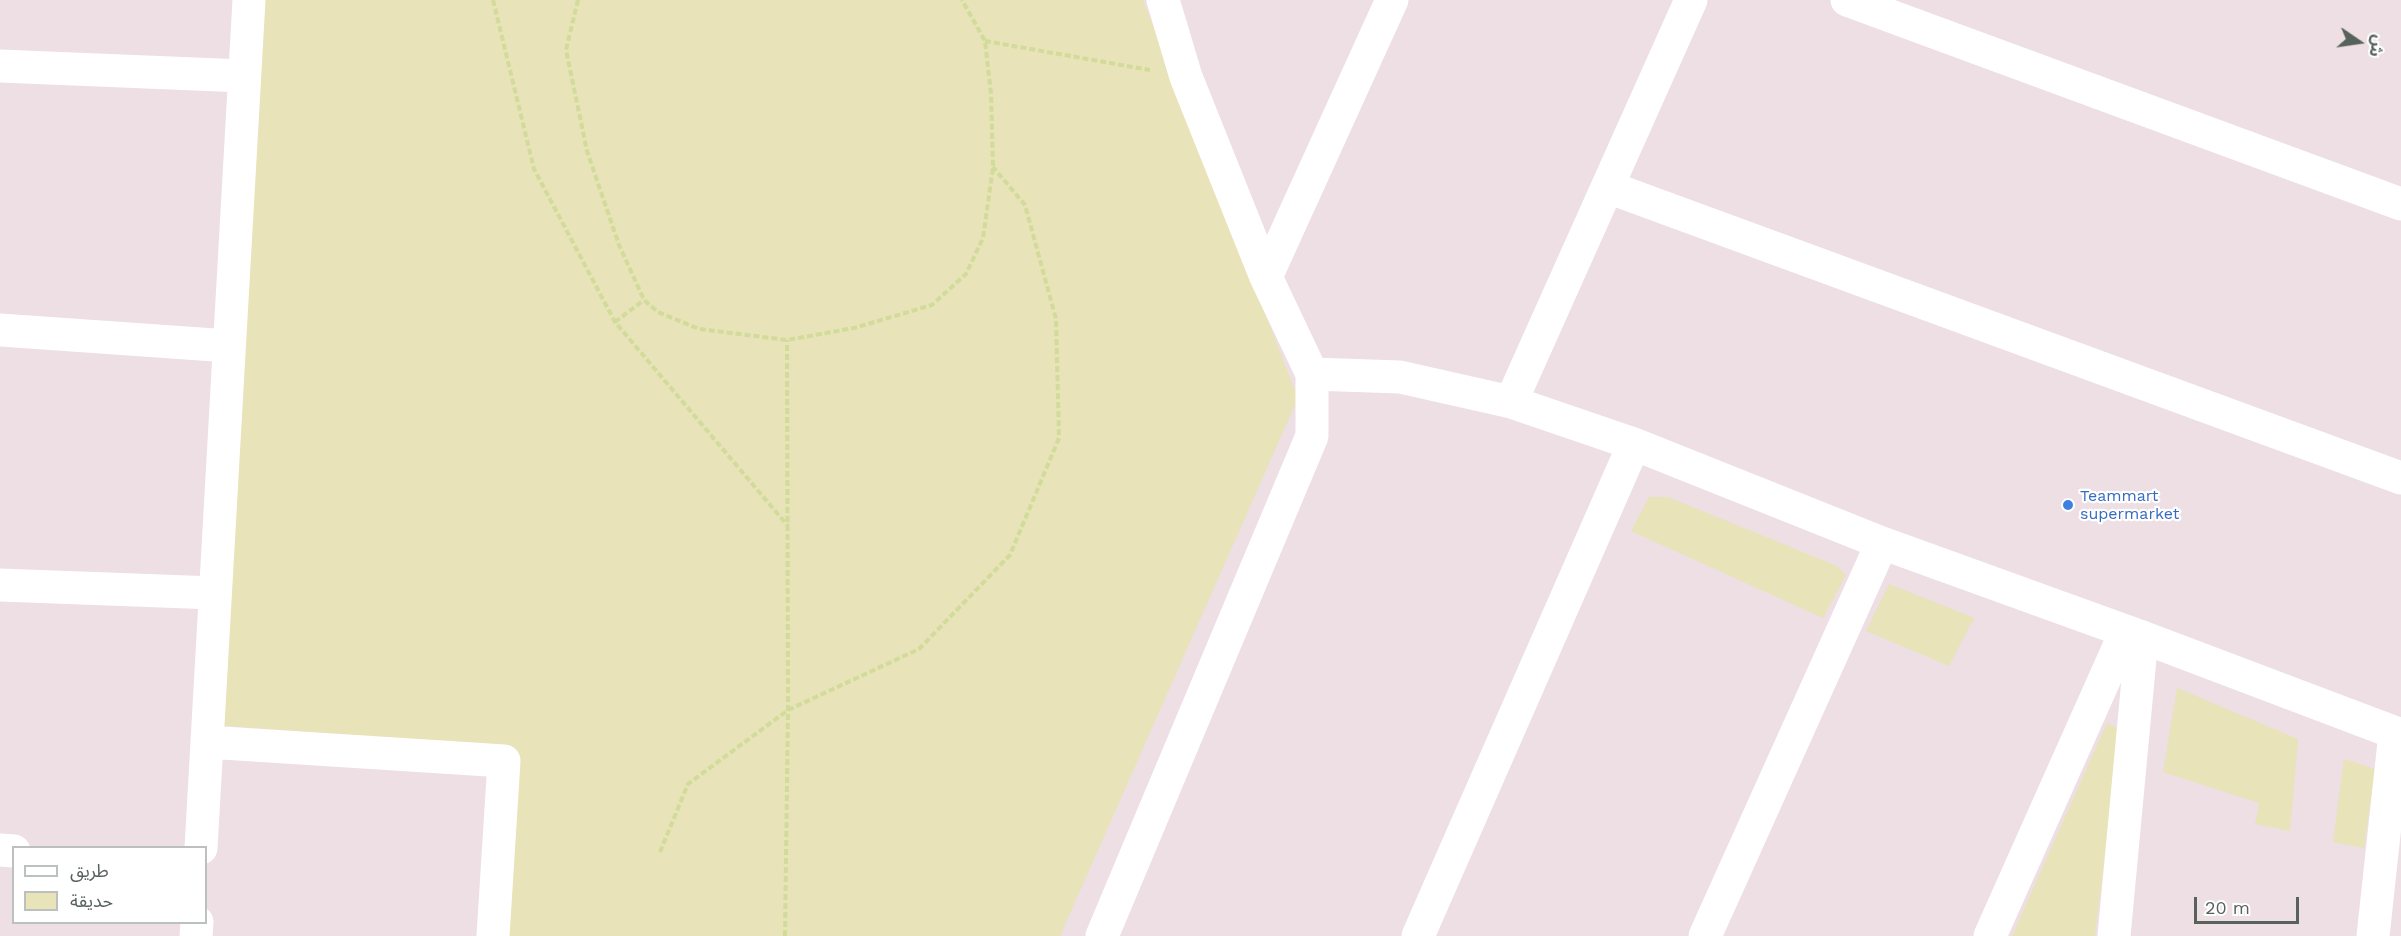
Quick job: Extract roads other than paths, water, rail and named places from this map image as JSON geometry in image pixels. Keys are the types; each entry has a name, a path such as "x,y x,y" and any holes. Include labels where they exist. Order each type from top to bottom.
{"street":[{"path":"201,846 249,0"},
{"path":"1102,936 1312,436 1312,374 1266,277 1186,77 1163,0"},
{"path":"1266,277 1392,0"},
{"path":"1511,402 1691,0"},
{"path":"1846,0 2401,204"},
{"path":"0,66 244,76"},
{"path":"1608,187 2401,478"},
{"path":"0,330 229,346"},
{"path":"1312,374 1400,377 1511,402 1634,444 1882,543 2134,634 2398,734 2373,936"},
{"path":"1418,936 1634,444"},
{"path":"1705,936 1882,543"},
{"path":"0,585 215,593"},
{"path":"1990,936 2134,634"},
{"path":"2114,936 2134,634"},
{"path":"207,742 504,761 493,936"}],"place":[{"name":"Teammart supermarket","path":"2068,505"}]}
